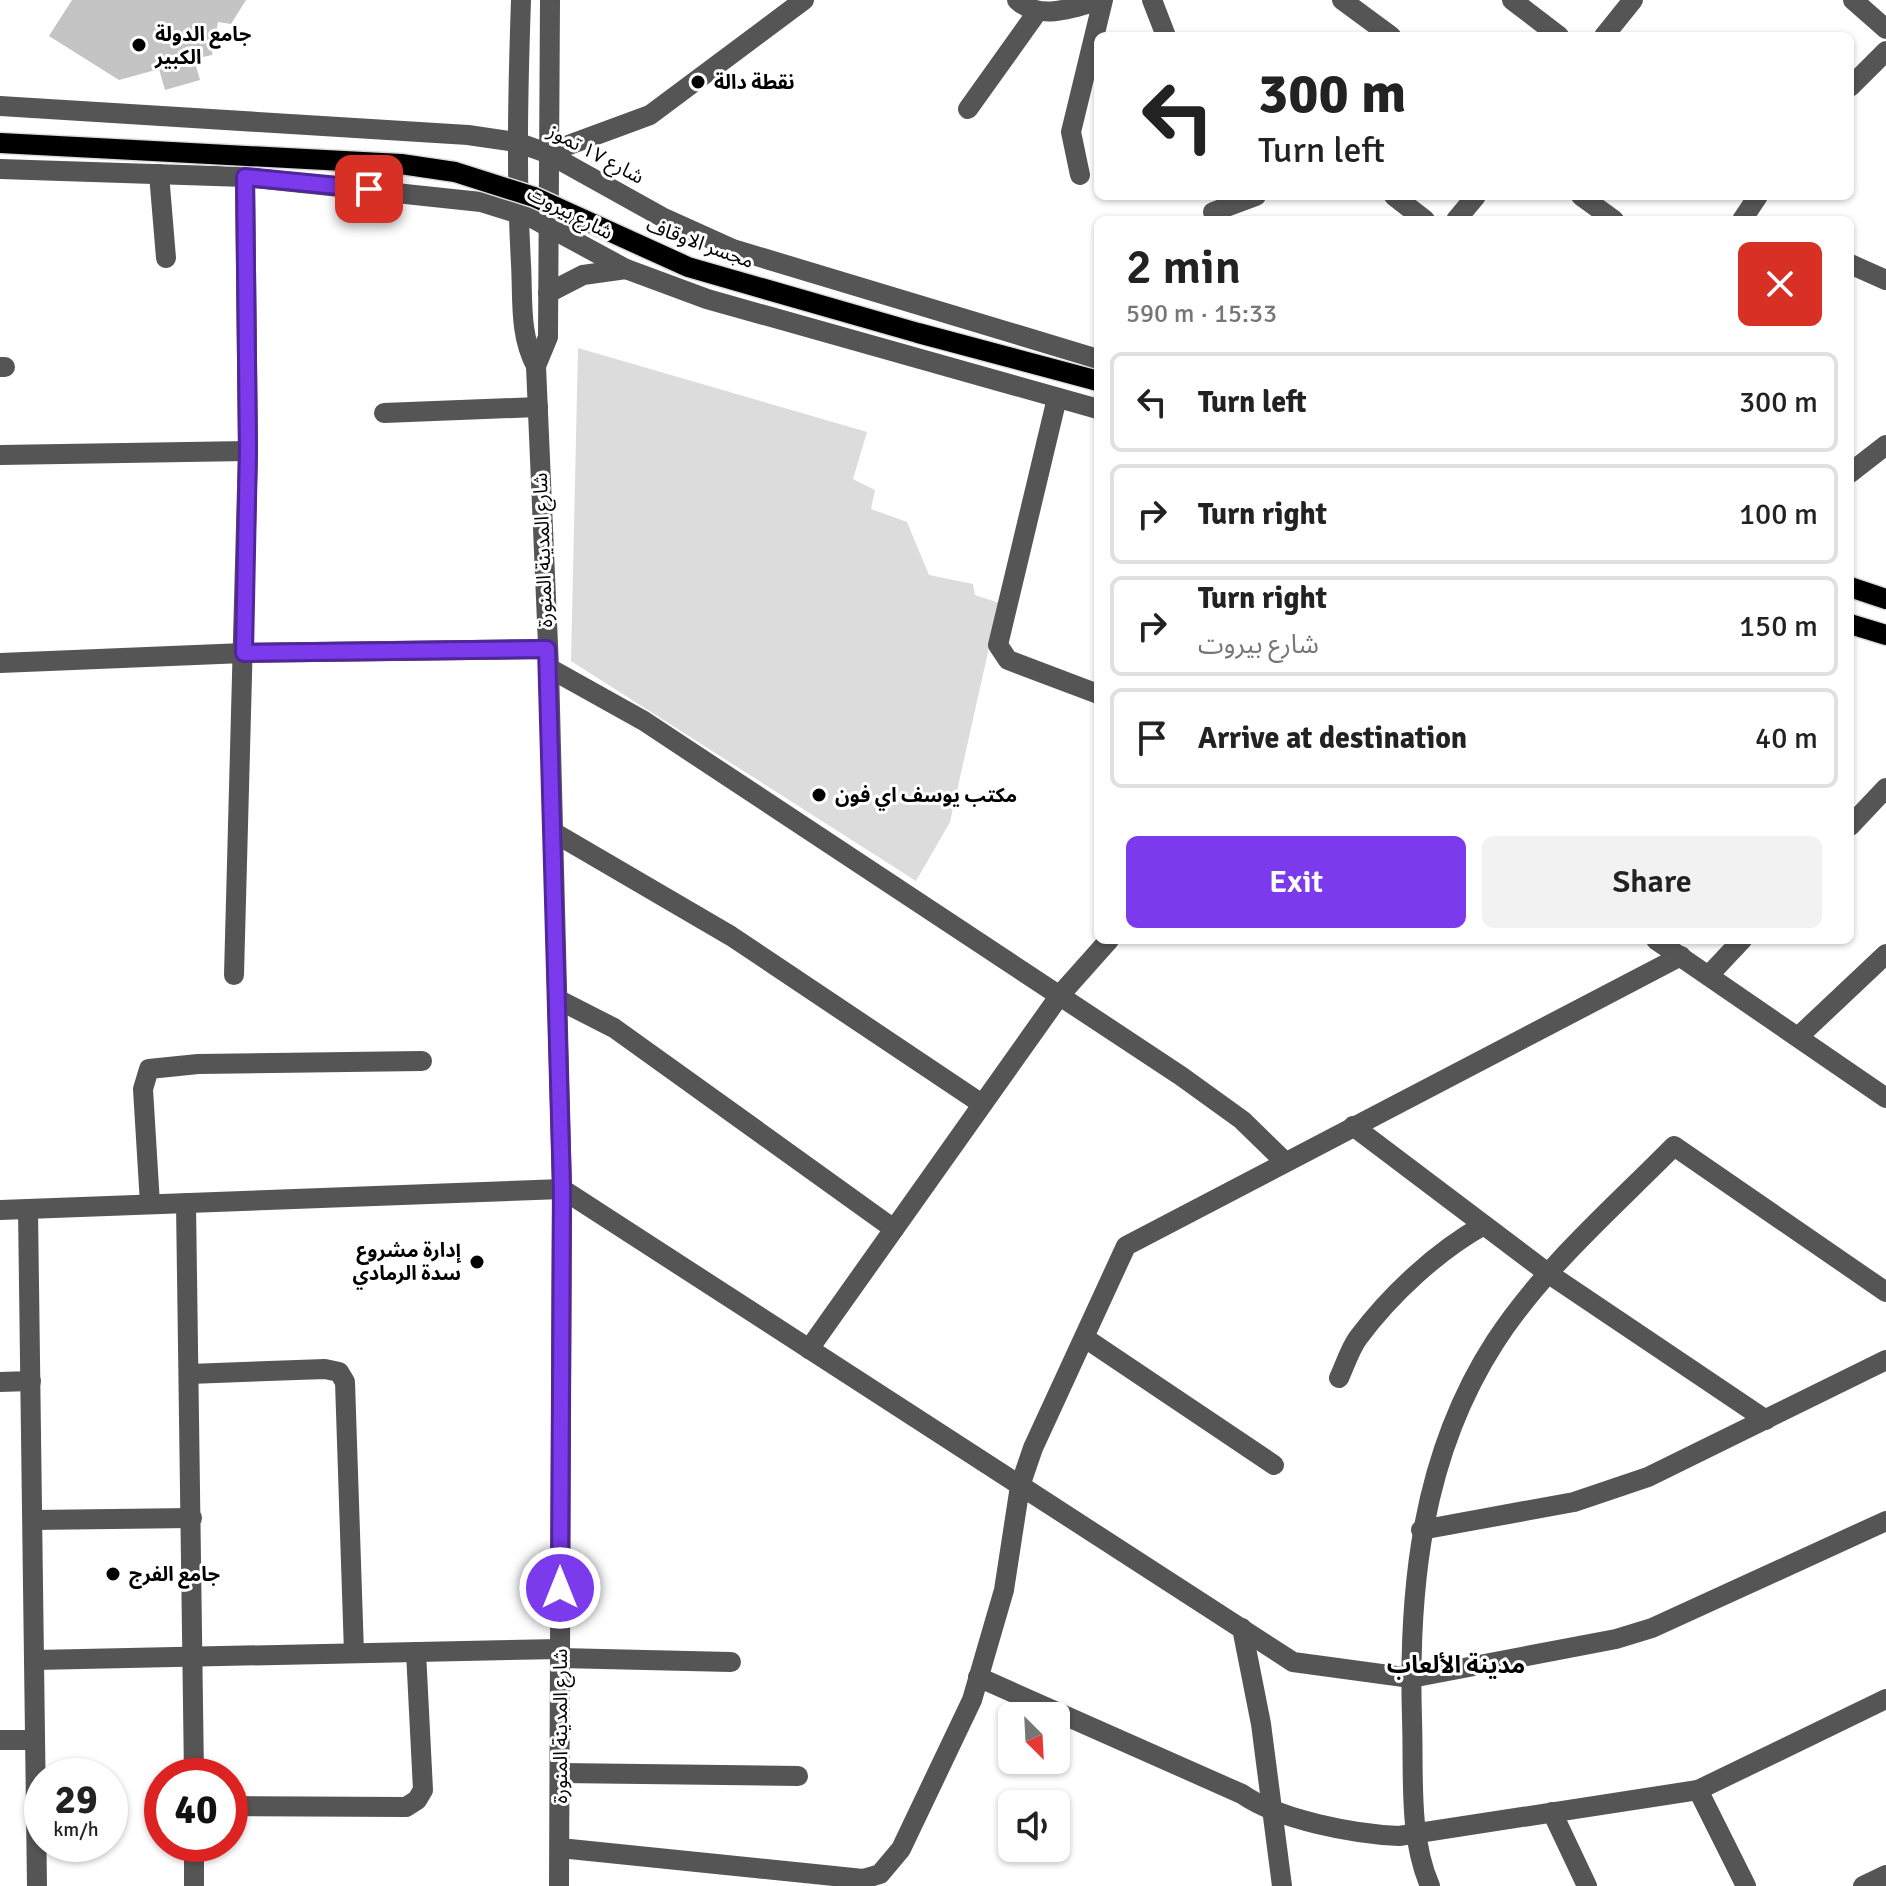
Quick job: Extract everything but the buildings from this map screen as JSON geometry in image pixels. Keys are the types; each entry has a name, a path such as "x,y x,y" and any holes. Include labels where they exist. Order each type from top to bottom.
{"main road":[{"name":"مجسر الاوقاف","path":"0,143 401,164 455,172 534,197 635,245 714,277 1094,380"},
{"path":"1854,588 1886,599"},
{"path":"1854,625 1886,635"}],"street":[{"path":"521,0 516,142 518,212 525,340 536,366"},
{"path":"536,366 548,337 550,0"},
{"path":"547,153 650,115 804,0"},
{"path":"1017,0 1028,10 1053,12 1093,1 1071,132 1080,175"},
{"path":"1152,0 1164,32"},
{"path":"1342,0 1386,32"},
{"path":"1512,0 1554,32"},
{"path":"1607,32 1633,0"},
{"path":"1853,0 1886,29"},
{"path":"968,109 1038,11"},
{"path":"1854,83 1886,51"},
{"name":"شارع ١٧ تموز","path":"0,106 468,135 516,142 547,153 662,217 733,249 1094,358"},
{"name":"شارع بيروت","path":"0,169 245,177 461,199 518,212 626,269 707,299 1094,408"},
{"path":"159,174 166,258"},
{"path":"234,975 248,451 245,177"},
{"path":"1213,209 1243,200"},
{"path":"1399,200 1420,216"},
{"path":"1459,216 1473,200"},
{"path":"1586,200 1608,216"},
{"path":"1854,266 1886,280"},
{"path":"548,293 583,275 626,269"},
{"name":"شارع المدينة المنورة","path":"536,366 548,658 562,1189 559,1886"},
{"path":"1057,398 998,645 1008,660 1094,692"},
{"path":"384,413 538,407"},
{"path":"1854,470 1886,445"},
{"path":"0,455 248,451"},
{"path":"0,663 244,653 548,658 1060,995 1242,1120 1285,1162"},
{"path":"1854,822 1886,788"},
{"path":"553,832 731,936 982,1104"},
{"path":"809,1349 1060,995 1105,944"},
{"path":"1662,944 1886,1098"},
{"path":"1709,975 1738,944"},
{"path":"1798,1037 1886,954"},
{"path":"560,1848 744,1876 863,1879 880,1874 901,1849 972,1700 1004,1590 1020,1486 1033,1448 1126,1246 1681,956"},
{"path":"557,999 614,1028 894,1229"},
{"path":"150,1204 143,1089 149,1069 198,1064 422,1061"},
{"path":"1353,1126 1549,1274 1766,1420"},
{"path":"1430,1886 1421,1865 1416,1833 1411,1678 1421,1530 1441,1452 1458,1405 1496,1340 1549,1274 1674,1146 1886,1292"},
{"path":"0,1210 562,1189 1293,1662 1411,1678 1616,1639 1652,1628 1886,1521"},
{"path":"186,1203 194,1758"},
{"path":"28,1209 37,1886"},
{"path":"1339,1378 1356,1340 1406,1286 1463,1236 1484,1225"},
{"path":"1085,1338 1274,1465"},
{"path":"1421,1530 1574,1502 1648,1477 1886,1360"},
{"path":"189,1374 325,1369 339,1372 345,1382 354,1653"},
{"path":"0,1382 31,1381"},
{"path":"33,1520 192,1518"},
{"path":"1242,1628 1274,1810 1282,1886"},
{"path":"248,1806 406,1807 417,1800 423,1790 416,1652"},
{"path":"35,1660 416,1652 560,1653 731,1662"},
{"path":"978,1677 1274,1810 1371,1835 1416,1833 1698,1790 1886,1699"},
{"path":"0,1740 33,1740"},
{"path":"560,1773 798,1776"},
{"path":"1698,1790 1746,1886"},
{"path":"1552,1812 1587,1886"},
{"path":"194,1862 194,1886"},
{"path":"1863,1886 1886,1875"}],"shaded area":[{"path":"578,348 867,432 853,479 875,490 871,509 907,522 929,575 973,584 975,595 999,603 950,822 916,881 571,661"}],"place":[{"name":"جامع الدولة الكبير","path":"139,45"},
{"name":"نقطة دالة","path":"698,82"},
{"name":"مكتب يوسف اي فون","path":"819,795"},
{"name":"إدارة مشروع سدة الرمادي","path":"477,1262"},
{"name":"جامع الفرج","path":"113,1574"}],"district":[{"name":"مدينة الألعاب","path":"1456,1665"}],"route":[{"path":"369,189 245,177 248,451 244,653 547,649 562,1189 560,1588"}]}
